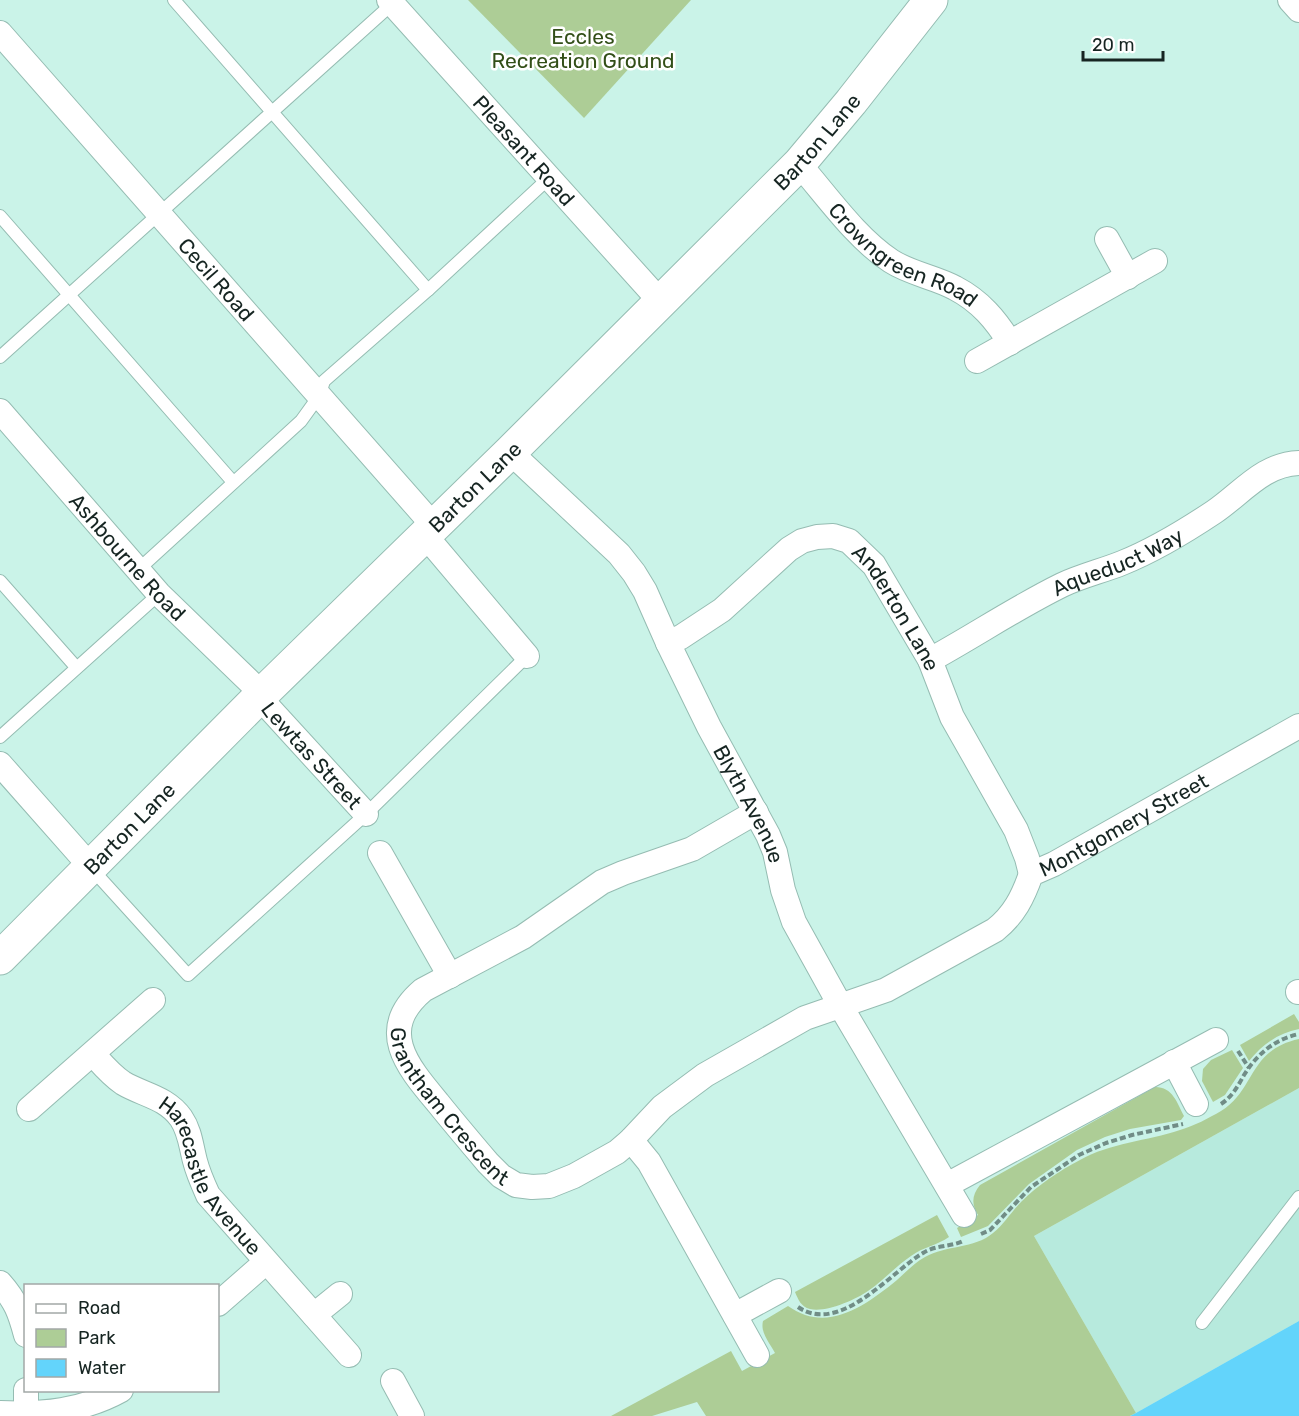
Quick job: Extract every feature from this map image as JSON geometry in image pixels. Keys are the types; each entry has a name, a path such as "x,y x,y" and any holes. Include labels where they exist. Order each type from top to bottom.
{"main road":[{"name":"Barton Lane","path":"0,958 259,697 510,452 799,164 931,0"}],"street":[{"path":"1290,0 1299,10"},
{"name":"Pleasant Road","path":"391,2 660,301"},
{"name":"Cecil Road","path":"0,33 319,396 429,530 527,656"},
{"name":"Crowngreen Road","path":"799,164 877,250 892,262 955,288 977,302 998,323 1010,343"},
{"path":"1107,239 1128,277"},
{"path":"977,361 1155,261"},
{"name":"Ashbourne Road","path":"0,411 159,594 251,683 259,697"},
{"name":"Blyth Avenue","path":"510,452 619,554 645,591 709,727 756,812 775,852 783,890 794,922 840,1005 964,1215"},
{"name":"Aqueduct Way","path":"930,660 1061,585 1141,554 1213,513 1271,469 1287,463 1299,463"},
{"name":"Anderton Lane","path":"668,643 722,610 789,549 802,541 833,536 849,541 874,565 930,660 952,717 1016,830 1028,858 1031,874"},
{"name":"Lewtas Street","path":"259,697 366,814"},
{"name":"Montgomery Street","path":"840,1005 886,990 995,930 1016,909 1031,874 1054,864 1299,726"},
{"path":"0,764 91,867"},
{"name":"Grantham Crescent","path":"756,812 692,849 602,882 523,937 423,990 412,1000 399,1021 398,1036 402,1053 419,1080 488,1163 501,1176 516,1185 532,1188 549,1186 574,1176 617,1152 662,1107 705,1076 805,1018 840,1005"},
{"path":"380,853 450,976"},
{"path":"29,1109 153,1000"},
{"path":"947,1185 1174,1062 1226,1043"},
{"name":"Harecastle Avenue","path":"93,1054 115,1077 125,1084 160,1099 182,1119 190,1136 200,1179 208,1196 349,1355"},
{"path":"1174,1062 1202,1110"},
{"path":"631,1140 649,1162 757,1355"},
{"path":"219,1303 266,1262"},
{"path":"0,1283 13,1297 24,1328"},
{"path":"314,1315 340,1294"},
{"path":"735,1315 786,1297"},
{"path":"393,1381 412,1416"},
{"path":"26,1414 27,1392"},
{"path":"0,1413 60,1412 91,1403 116,1392"}],"lane":[{"path":"174,0 428,290"},
{"path":"0,357 391,2"},
{"path":"140,570 301,421 319,396 324,381 428,290 549,178"},
{"path":"0,216 233,482"},
{"path":"0,581 76,667"},
{"path":"0,737 159,594"},
{"path":"91,867 188,975 366,814 527,656"},
{"path":"1202,1323 1299,1197"}],"path":[{"path":"976,1237 990,1230 1031,1187 1079,1155 1106,1143 1181,1125 1202,1110 1227,1101 1249,1068 1265,1050 1278,1041 1299,1034"},
{"path":"1226,1043 1249,1068"},
{"path":"786,1297 808,1313 818,1314 851,1306 868,1297 925,1251 969,1239"}],"shaded area":[{"path":"1299,1088 1299,1321 1136,1413 1034,1236"}],"green space":[{"name":"Eccles Recreation Ground","path":"468,0 691,0 584,118"},
{"path":"1294,1014 1299,1022 1299,1029 1271,1040 1249,1061 1240,1045"},
{"path":"1299,1039 1299,1088 1034,1236 1136,1413 1130,1416 706,1416 697,1402 652,1416 611,1416 731,1351 742,1371 775,1353 764,1334 763,1321 788,1306 803,1314 817,1317 831,1317 859,1307 925,1257 985,1238 997,1229 1034,1190 1092,1154 1167,1134 1212,1116 1232,1103 1261,1061 1270,1052 1282,1044"},
{"path":"1232,1050 1243,1068 1225,1095 1213,1102 1202,1081 1203,1069 1211,1060"},
{"path":"1155,1087 1166,1090 1174,1097 1184,1116 1181,1120 1130,1129 1077,1150 1029,1184 988,1226 961,1237 957,1228 978,1215 973,1200 980,1185"},
{"path":"937,1215 949,1237 911,1256 862,1295 824,1309 816,1310 802,1305 795,1292"}],"water":[{"path":"1299,1321 1299,1416 1130,1416 1136,1413"}]}
